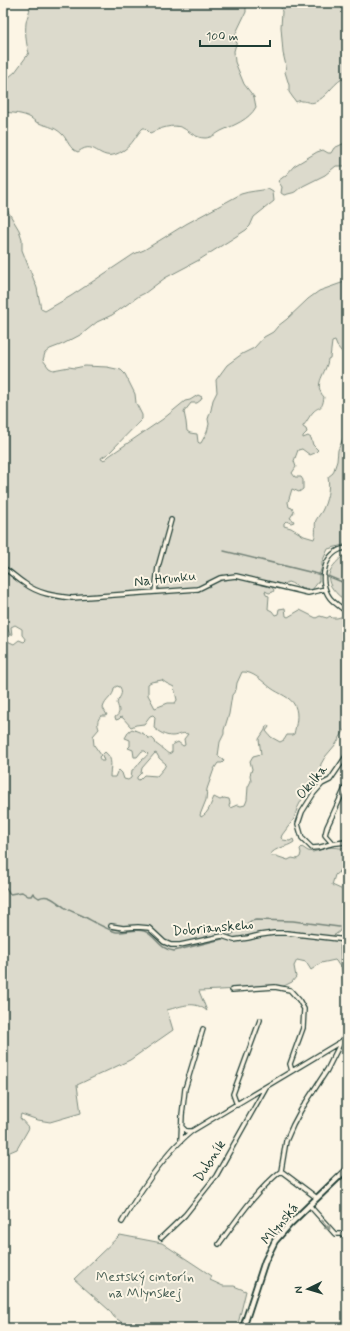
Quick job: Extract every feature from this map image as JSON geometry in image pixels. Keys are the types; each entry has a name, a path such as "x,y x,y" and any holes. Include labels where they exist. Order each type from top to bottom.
{"street":[{"path":"155,592 158,567 171,520"},
{"path":"347,548 333,553 328,560 323,577 325,589 330,599 347,612"},
{"name":"Na Hrunku","path":"3,568 24,584 37,591 54,596 72,598 198,589 220,578 236,576 308,593 325,589"},
{"name":"Okulka","path":"346,758 330,780 322,784 314,793 302,812 298,824 302,838 312,848 321,848 332,843 340,844 347,841"},
{"name":"Okulka","path":"332,843 325,836 327,827 347,784"},
{"path":"342,872 347,870"},
{"path":"347,924 344,930 344,961 347,989"},
{"name":"Dobrianskeho","path":"111,926 122,928 138,926 149,928 164,942 180,945 223,937 231,939 248,938 274,933 345,939"},
{"path":"344,961 347,954"},
{"path":"232,990 275,987 290,990 299,1000 304,1008 304,1028 290,1064 292,1072"},
{"path":"237,1105 233,1094 260,1020"},
{"path":"219,1244 252,1200 269,1181 281,1171 286,1141 293,1125 335,1057 347,1028"},
{"path":"181,1140 185,1088 203,1029"},
{"name":"Dubník","path":"122,1222 138,1195 181,1140 192,1131 342,1041"},
{"path":"328,1050 335,1057"},
{"name":"Dubník","path":"161,1238 184,1215 216,1176 266,1087"},
{"path":"181,1126 186,1131 192,1131"},
{"name":"Mlynská","path":"243,1328 264,1261 276,1242 290,1225 347,1169"},
{"path":"281,1171 317,1198"},
{"path":"309,1206 335,1234 347,1234"}],"green space":[{"path":"30,3 246,3 246,12 235,35 237,41 234,51 235,62 244,84 254,97 256,107 245,119 213,136 205,138 199,137 183,128 175,126 166,127 150,133 143,128 127,148 116,154 103,154 90,148 84,148 78,152 75,151 64,136 56,129 36,122 32,118 25,115 3,112 3,82 15,72 29,53 26,42 26,23"},
{"path":"280,3 347,3 347,81 342,79 322,98 313,103 300,101 296,102 289,92 283,53 281,27 282,12"},
{"path":"347,142 347,166 336,166 325,175 303,186 296,192 284,195 281,193 282,187 278,181 294,166 317,152 323,150 331,153 334,148"},
{"path":"268,189 273,192 274,201 254,217 250,226 246,230 199,260 165,278 112,315 97,322 82,334 50,349 45,353 43,360 49,368 53,370 85,366 107,367 121,370 125,374 135,394 136,403 142,415 142,419 109,453 101,458 102,460 106,459 163,419 185,401 198,395 202,397 201,400 197,403 191,403 184,412 187,431 197,434 198,442 201,443 207,432 209,424 208,419 213,400 217,392 216,380 227,365 242,354 254,348 264,337 273,332 308,299 319,291 347,281 347,358 337,346 335,341 332,342 330,358 328,359 321,378 319,388 324,397 322,404 313,412 303,426 307,432 303,438 308,436 311,438 313,445 318,450 310,455 302,449 298,450 294,461 296,467 292,473 295,477 301,477 303,480 303,489 299,492 292,489 288,502 289,507 292,508 294,512 290,518 294,522 291,523 286,521 284,526 291,528 304,536 314,539 316,520 327,499 329,486 328,477 333,473 337,461 338,450 345,434 347,423 347,544 328,549 322,562 319,581 312,590 299,587 288,582 281,586 273,583 270,585 274,590 273,592 269,593 265,591 266,595 269,596 268,609 275,615 278,614 279,609 285,608 286,616 288,617 300,610 316,618 320,616 337,618 344,616 347,619 347,726 321,764 320,769 326,777 322,780 313,777 311,779 312,785 301,801 294,819 282,835 281,838 283,840 290,841 293,839 294,842 275,850 270,855 288,860 292,858 297,859 300,857 300,849 302,847 313,852 330,847 347,847 347,865 335,875 332,885 343,890 347,889 347,917 339,932 333,936 341,943 343,951 342,963 340,967 335,960 321,963 311,970 306,962 297,960 294,966 296,977 292,982 282,987 199,991 207,1011 193,1005 167,1010 173,1030 130,1060 77,1085 81,1113 50,1122 38,1120 21,1114 20,1118 29,1128 17,1149 3,1155 3,639 14,644 19,640 24,642 26,640 22,635 22,629 15,625 11,627 12,635 9,635 10,634 3,612 3,203 19,230 22,239 22,250 37,288 41,309 45,311 71,296 134,254 144,250 186,224 241,194","holes":["242,672 250,673 291,700 297,713 294,734 287,735 284,740 280,742 271,737 266,731 269,727 268,725 266,726 259,739 261,754 253,756 250,761 252,769 250,775 251,781 248,787 245,805 237,805 230,808 229,799 224,798 220,800 214,797 208,811 201,817 200,815 206,800 207,789 214,769 218,763 222,763 224,761 218,756 220,742 224,734 232,695 236,690 237,683","162,680 174,687 177,700 175,703 168,703 155,708 148,695 148,684","117,686 120,687 122,692 117,703 119,711 115,717 116,720 121,717 131,727 144,724 150,716 153,715 155,717 154,728 162,734 172,736 183,733 188,734 184,739 185,745 183,746 178,742 172,745 172,752 169,754 156,744 152,738 148,738 144,734 132,729 129,731 125,738 130,740 130,746 128,748 133,750 134,757 137,757 142,751 145,751 148,754 132,770 131,778 128,780 124,779 119,770 115,777 110,777 110,757 105,752 102,755 104,761 101,761 99,757 101,755 94,745 93,736 99,729 98,721 101,716 107,715 103,708 113,694 114,688","155,753 166,764 157,776 144,775 139,780 137,777 141,773 142,768"]},
{"path":"347,553 347,602 333,589 329,578 333,566"},
{"name":"Mestský cintorín na Mlynskej","path":"120,1235 162,1243 212,1276 210,1280 223,1286 234,1286 246,1291 237,1328 130,1328 114,1317 109,1310 74,1279"}],"waterway":[{"path":"224,551 330,577 347,584"},
{"path":"3,884 10,894 22,892 28,896 31,896 33,893 39,898 49,897 68,910 105,928 117,932 137,930 144,931 152,936 164,948 174,951 226,938 251,921 256,920 293,921 339,927"}]}
